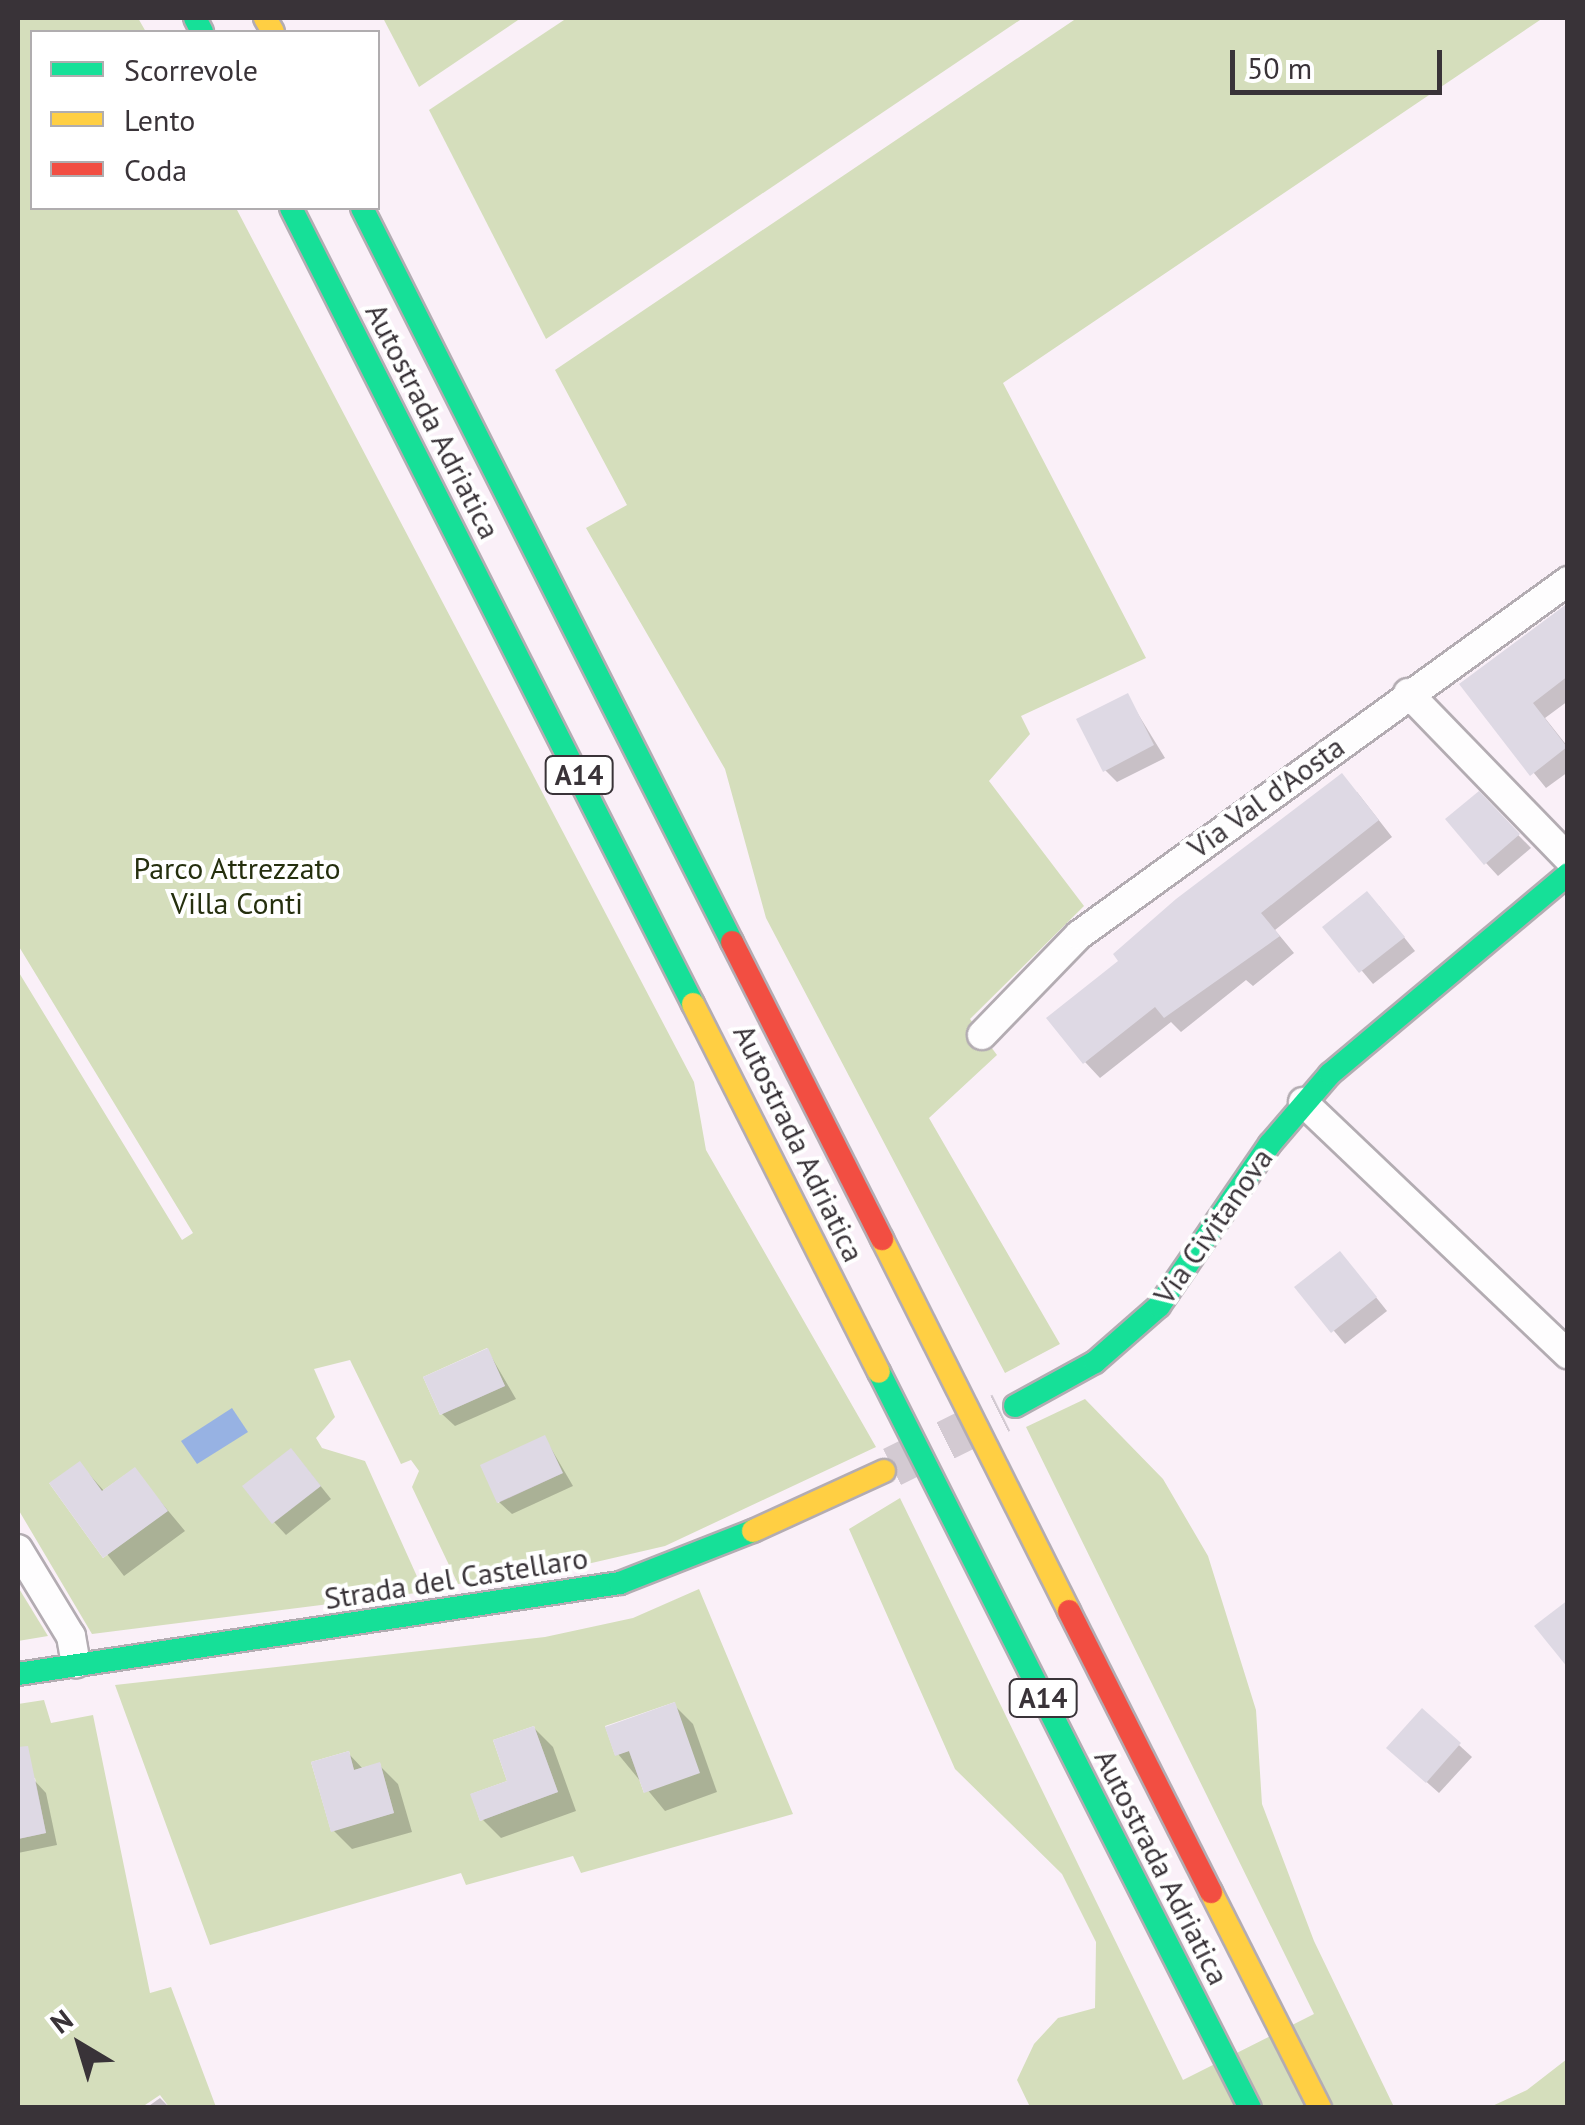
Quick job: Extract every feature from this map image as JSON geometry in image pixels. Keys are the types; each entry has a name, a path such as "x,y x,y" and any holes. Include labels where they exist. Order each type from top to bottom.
{"main road":[{"name":"Autostrada Adriatica","path":"292,210 1250,2108"},
{"name":"Autostrada Adriatica","path":"363,210 1320,2108"},
{"name":"Via Civitanova","path":"1016,1406 1095,1362 1160,1306 1303,1102 1364,1041 1568,874"},
{"name":"Strada del Castellaro","path":"18,1674 620,1583 680,1565 884,1472"}],"street":[{"name":"Via Val d'Aosta","path":"982,1034 1078,935 1568,581"},
{"path":"1408,693 1568,858"},
{"path":"1303,1102 1568,1354"},
{"path":"18,1548 71,1636 76,1664"}],"green space":[{"name":"Parco Attrezzato Villa Conti","path":"18,18 138,18 145,30 30,30 30,210 237,210 694,1082 706,1150 876,1447 665,1546 570,1568 535,1557 523,1561 522,1576 458,1584 412,1487 419,1471 411,1460 401,1464 350,1360 314,1369 335,1417 316,1438 322,1448 365,1461 424,1592 92,1634 18,1509 18,971 182,1240 193,1233 18,945","holes":["487,1348 505,1386 440,1415 423,1377","481,1466 563,1473 498,1503","135,1468 167,1511 103,1558 49,1483 102,1491"]},
{"path":"383,18 521,18 419,87"},
{"path":"567,18 1023,18 546,339 429,110"},
{"path":"1077,18 1543,18 1003,383 1146,658 1021,716 1030,734 989,781 1084,906 970,1019 997,1055 929,1118 1060,1344 1005,1373 766,918 725,769 586,528 627,505 555,370"},
{"path":"1085,1399 1163,1479 1208,1556 1256,1710 1262,1804 1314,1941 1394,2107 1030,2107 1017,2080 1034,2044 1058,2018 1095,2008 1096,1942 1062,1874 955,1769 849,1529 900,1498 1183,2080 1314,2014 1026,1427"},
{"path":"18,1587 48,1636 18,1641"},
{"path":"699,1589 793,1814 581,1873 573,1856 466,1885 461,1873 210,1945 115,1685 545,1637 633,1618","holes":["675,1702 644,1793 629,1751 615,1755 605,1726","534,1726 558,1792 480,1821 471,1794 507,1781 493,1740","349,1751 354,1770 380,1763 394,1813 331,1831 311,1762"]},
{"path":"44,1700 51,1723 93,1715 150,1993 171,1987 216,2107 169,2107 160,2095 142,2107 18,2107 18,1839 46,1833 35,1778 18,1781 18,1704"},
{"path":"1567,2059 1567,2107 1490,2107 1527,2090"}],"water":[{"path":"232,1408 248,1432 197,1464 181,1441"}],"building":[{"path":"1568,603 1568,676 1533,703 1567,747 1530,776 1459,684"},
{"path":"1128,693 1154,745 1103,772 1076,719"},
{"path":"1342,773 1379,820 1261,913 1280,936 1164,1018 1155,1007 1083,1064 1046,1018 1118,961 1113,954 1176,899"},
{"path":"1479,791 1520,834 1484,865 1445,819"},
{"path":"1367,891 1405,937 1359,973 1322,927"},
{"path":"1340,1251 1377,1297 1331,1333 1294,1287"},
{"path":"488,1348 505,1386 440,1415 423,1377"},
{"path":"545,1435 563,1473 497,1503 480,1465"},
{"path":"291,1448 321,1486 272,1524 242,1486"},
{"path":"80,1461 102,1491 135,1467 168,1511 103,1558 49,1483"},
{"path":"1568,1600 1568,1668 1534,1626"},
{"path":"675,1702 700,1773 644,1793 629,1751 615,1756 605,1727"},
{"path":"1422,1708 1461,1743 1426,1783 1386,1748"},
{"path":"534,1726 558,1792 480,1821 470,1794 507,1781 493,1740"},
{"path":"28,1746 46,1833 18,1839 18,1747"},
{"path":"349,1751 354,1770 380,1762 394,1813 331,1832 311,1762"}],"tunnel":[{"path":"892,1467 1001,1413"}],"traffic: fast":[{"path":"195,18 201,30"},
{"path":"292,210 693,1004"},
{"path":"363,210 732,942"},
{"path":"1015,1406 1095,1362 1159,1306 1270,1144 1330,1074 1568,874"},
{"path":"879,1372 1250,2108"},
{"path":"18,1674 620,1583 753,1531"}],"traffic: slow":[{"path":"265,18 272,30"},
{"path":"693,1004 879,1372"},
{"path":"882,1239 1069,1611"},
{"path":"753,1531 884,1471"},
{"path":"1211,1892 1320,2108"}],"traffic: jam":[{"path":"732,942 882,1239"},
{"path":"1069,1611 1211,1892"}]}
